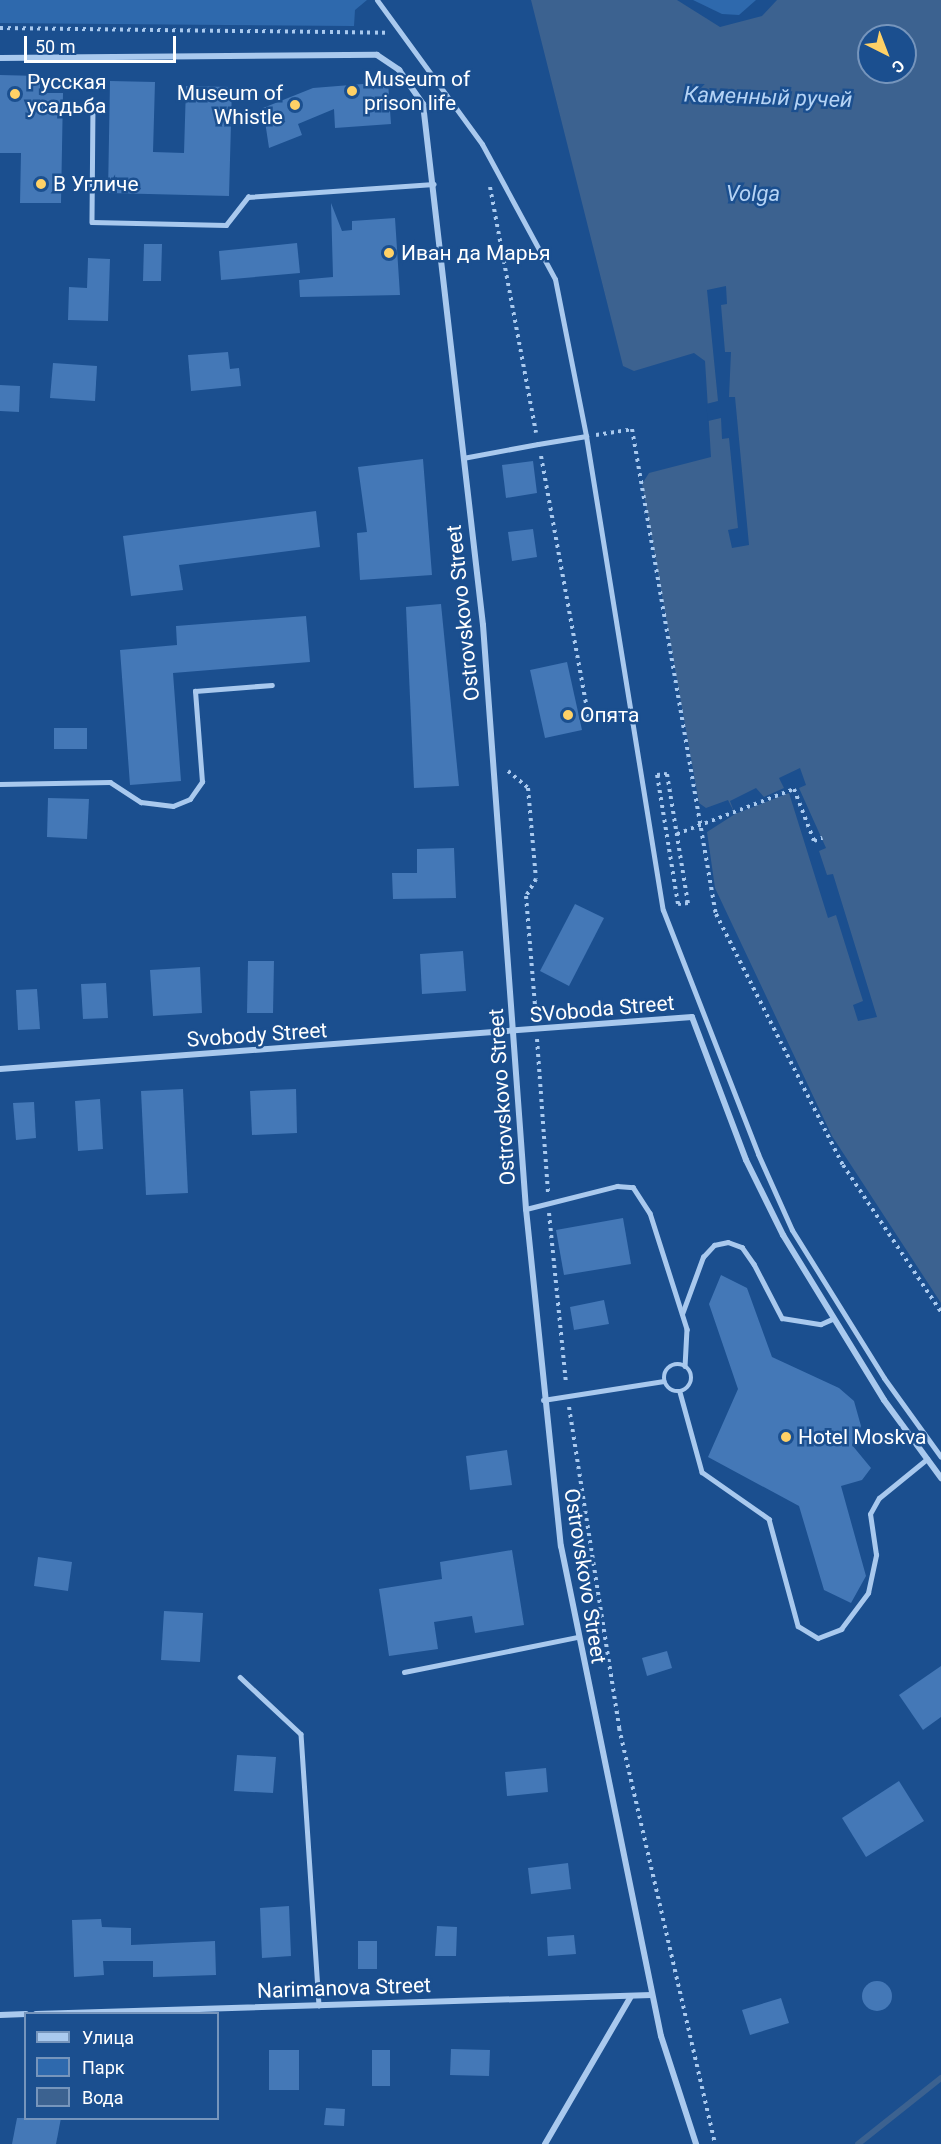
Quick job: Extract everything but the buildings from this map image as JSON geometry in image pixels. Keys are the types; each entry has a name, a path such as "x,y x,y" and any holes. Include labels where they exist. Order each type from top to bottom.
{"street":[{"path":"377,0 403,31 518,203 555,279 586,436 663,910 792,1230 884,1378 941,1457"},
{"name":"Ostrovskovo Street","path":"0,58 377,55 399,70 423,104 483,625 515,1033 526,1209 543,1400 578,1638 652,1995 696,2144"},
{"path":"538,444 586,436"},
{"name":"SVoboda Street","path":"515,1033 692,1017 746,1160 832,1318"},
{"name":"Svobody Street","path":"0,1068 515,1033"},
{"path":"832,1318 941,1478"},
{"name":"Narimanova Street","path":"71,2012 652,1995"},
{"path":"545,2144 631,1996"},
{"path":"0,2015 24,2014"}],"lane":[{"path":"93,105 92,222 226,225 248,197 434,184"},
{"path":"463,459 538,444"},
{"path":"0,784 110,782 141,802 173,806 190,799 202,783 195,691 272,685"},
{"path":"526,1209 617,1186 633,1187 650,1213 682,1314 689,1344 685,1366 692,1381 681,1392"},
{"path":"682,1314 703,1257 714,1245 728,1242 742,1248 754,1264 782,1318 821,1324 832,1318"},
{"path":"664,1381 672,1365 685,1366"},
{"path":"543,1400 664,1381 681,1392 702,1472 769,1519 798,1626 818,1638 841,1629 868,1593 876,1555 870,1514 879,1498 927,1459"},
{"path":"404,1672 578,1638"},
{"path":"240,1677 301,1734 319,2005"}],"path":[{"path":"0,28 403,31"},
{"path":"586,436 632,429 714,908 843,1165 941,1312"},
{"path":"508,771 528,788 536,879 526,896 548,1204 567,1397 620,1728 715,2144"},
{"path":"667,774 676,834 688,903 678,904 657,775 667,774"},
{"path":"676,834 699,829 794,789 814,841 822,838"}],"green space":[{"path":"0,0 367,0 355,10 354,26 0,23"},
{"path":"693,0 756,0 739,15 722,14"}],"water":[{"name":"Volga","path":"531,0 677,0 720,27 762,16 777,0 941,0 941,1303 832,1136 715,888 707,832 735,814 728,800 706,808 699,803 642,484 649,473 711,457 705,361 694,353 634,371 623,366"}],"pier":[{"path":"726,286 727,304 721,305 725,352 731,352 729,397 735,397 749,545 732,548 728,530 738,528 729,438 722,439 721,418 708,421 706,404 718,401 707,290"},
{"path":"800,768 806,785 799,788 826,848 819,851 827,875 833,874 877,1017 858,1021 853,1005 863,1001 836,915 828,918 789,793 735,814 730,801 756,788 764,797 784,788 779,778"}],"waterway":[{"path":"858,2144 941,2078"}],"place":[{"name":"Museum of prison life","path":"352,91"},
{"name":"Русская усадьба","path":"15,94"},
{"name":"Museum of Whistle","path":"295,105"},
{"name":"В Угличе","path":"41,184"},
{"name":"Иван да Марья","path":"389,253"},
{"name":"Опята","path":"568,715"},
{"name":"Hotel Moskva","path":"786,1437"}],"water label":[{"name":"Каменный ручей","path":"768,97"}]}
